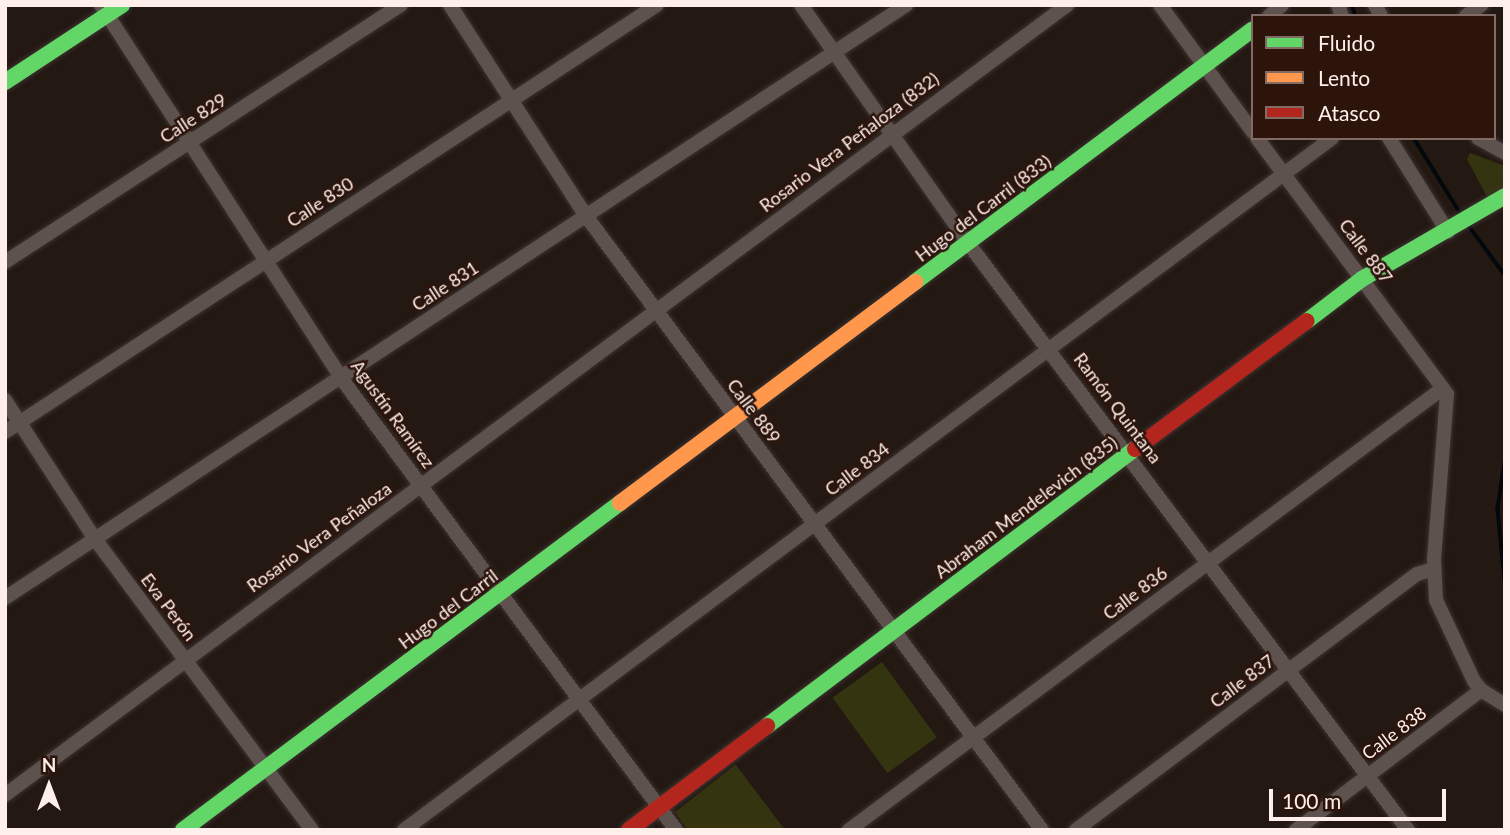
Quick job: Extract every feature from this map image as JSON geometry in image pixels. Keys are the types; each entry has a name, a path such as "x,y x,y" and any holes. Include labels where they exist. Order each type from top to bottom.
{"street":[{"path":"5,82 104,10 122,5"},
{"name":"Calle 829","path":"5,262 401,5"},
{"name":"Calle 889","path":"450,5 586,216 1042,830"},
{"name":"Calle 830","path":"5,432 657,5"},
{"name":"Ramón Quintana","path":"801,5 832,53 968,243 1408,830"},
{"name":"Calle 831","path":"5,598 906,5"},
{"name":"Rosario Vera Peñaloza (832)","path":"655,310 1067,5"},
{"path":"1160,5 1251,129"},
{"name":"Agustín Ramírez","path":"104,10 341,378 676,830"},
{"name":"Hugo del Carril (833)","path":"736,418 1251,31"},
{"name":"Calle 887","path":"1258,140 1443,388"},
{"name":"Calle 834","path":"404,830 1329,140"},
{"path":"1390,140 1451,230"},
{"path":"1482,140 1505,153"},
{"name":"Abraham Mendelevich (835)","path":"629,830 1362,279 1451,230 1505,196"},
{"name":"Rosario Vera Peñaloza","path":"5,795 655,310"},
{"path":"1443,388 1449,410 1434,569 1442,620 1481,690 1505,705"},
{"name":"Calle 836","path":"849,830 1443,388"},
{"name":"Eva Perón","path":"5,400 95,539 312,830"},
{"name":"Hugo del Carril","path":"183,830 736,418"},
{"name":"Calle 837","path":"1076,830 1417,574 1434,569"},
{"name":"Calle 838","path":"1296,830 1481,690"}],"shaded area":[{"path":"1470,153 1505,166 1505,188 1487,197 1467,159"},
{"path":"882,662 937,737 887,773 833,698"},
{"path":"735,765 785,830 688,830 675,812"}],"waterway":[{"path":"1352,5 1355,14"},
{"path":"1415,140 1461,214"},
{"path":"1469,226 1505,275"},
{"path":"1505,463 1498,509 1505,581"}],"traffic: fast":[{"path":"5,82 122,5"},
{"path":"915,282 1251,30"},
{"path":"1307,321 1362,279 1505,196"},
{"path":"767,726 1135,449"},
{"path":"183,830 620,503"}],"traffic: slow":[{"path":"620,503 915,282"}],"traffic: jam":[{"path":"1135,449 1307,321"},
{"path":"629,830 767,726"}]}
